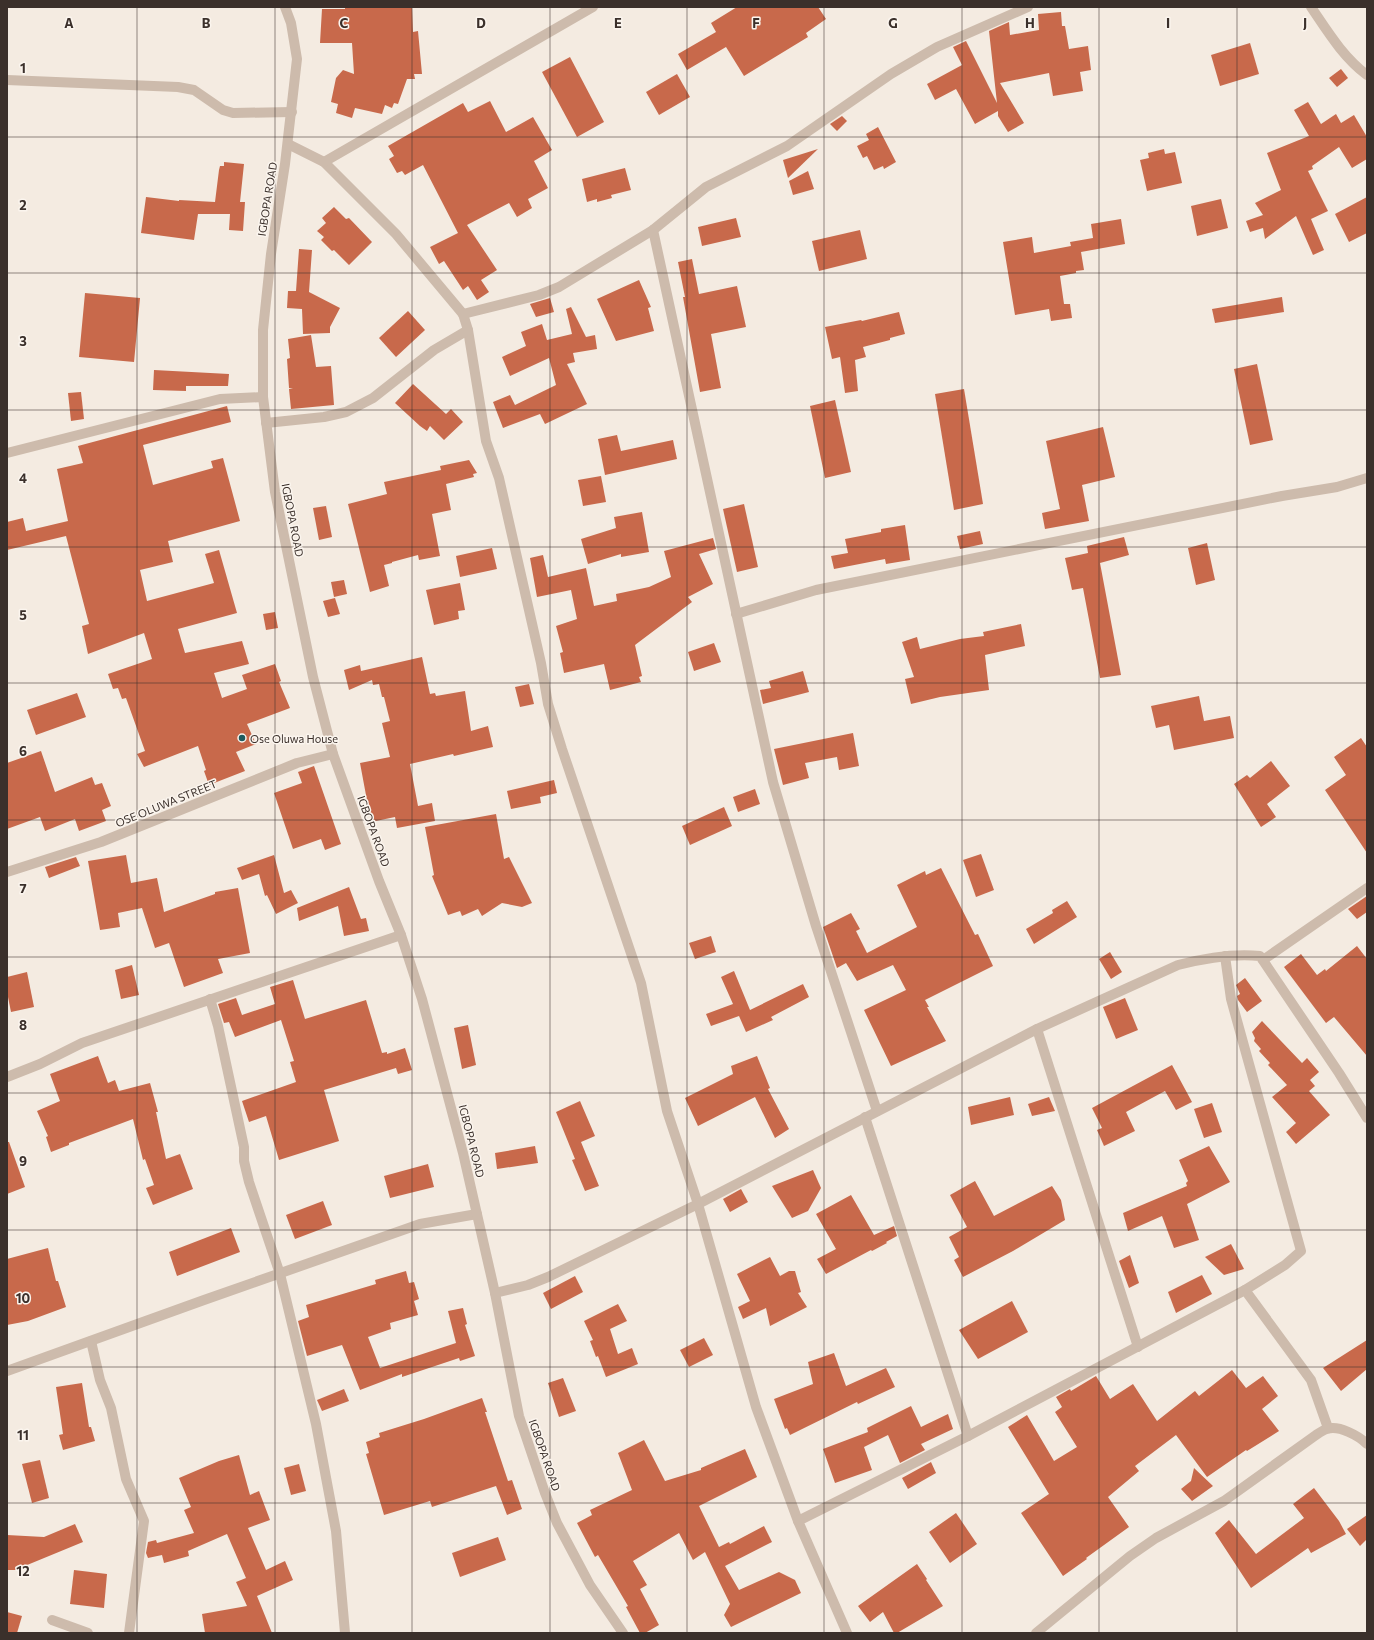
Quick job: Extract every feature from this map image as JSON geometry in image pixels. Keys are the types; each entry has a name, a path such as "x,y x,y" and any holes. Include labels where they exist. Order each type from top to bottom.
{"street":[{"name":"IGBOPA ROAD","path":"285,7 291,23 297,59 288,144 271,254 263,330 263,397 275,492 313,677 333,754 379,881 401,935 424,1007 463,1153 495,1293 519,1416 545,1493 557,1523 590,1585 623,1633"},
{"path":"324,162 593,7"},
{"path":"463,314 539,295 559,287 653,230 706,187 787,146 891,74 937,47 1028,7"},
{"path":"1311,7 1339,48 1354,65 1367,75"},
{"path":"7,80 178,87 194,90 223,110 233,113 292,112"},
{"path":"288,144 324,162 396,234 463,314 468,330 486,441 499,478 548,704 641,983 667,1111 698,1204 756,1407 798,1521 847,1633"},
{"path":"653,230 773,782 816,926 877,1111"},
{"path":"266,422 324,417 346,412 372,398 434,350 468,330"},
{"path":"7,453 220,398 263,397"},
{"path":"736,614 816,590 1282,496 1337,487 1367,478"},
{"name":"OSE OLUWA STREET","path":"7,872 101,842 297,763 333,754"},
{"path":"1263,960 1367,888"},
{"path":"7,1077 40,1064 82,1043 401,935"},
{"path":"495,1293 528,1285 548,1277 698,1204 1037,1029 1178,965 1202,959 1225,956 1260,956 1339,1073 1366,1117"},
{"path":"798,1521 968,1436 1245,1290 1285,1265 1301,1250 1231,999 1225,956"},
{"path":"210,999 218,1026 244,1147 244,1160 249,1182 280,1274 316,1424 336,1530 345,1633"},
{"path":"1037,1029 1138,1347"},
{"path":"865,1117 968,1436"},
{"path":"7,1371 420,1224 477,1214"},
{"path":"1245,1290 1312,1380 1328,1428"},
{"path":"91,1341 100,1380 111,1408 126,1479 144,1521 129,1633"},
{"path":"1036,1633 1130,1556 1156,1538 1224,1501 1328,1428 1341,1430 1358,1436 1367,1444"},
{"path":"52,1620 88,1633"}],"building":[{"path":"345,7 412,7 413,32 418,31 422,74 414,74 415,79 407,79 398,104 394,103 392,108 385,105 382,114 355,108 352,118 336,113 338,104 331,102 336,78 343,70 354,74 352,43 320,43 322,9 345,9"},
{"path":"737,7 818,7 826,19 806,33 808,37 744,76 726,47 687,70 678,54 716,32 711,23"},
{"path":"1061,12 1062,26 1065,26 1069,49 1088,46 1091,70 1080,72 1083,91 1053,96 1049,73 1000,83 1024,123 1008,132 998,116 998,111 975,124 956,89 935,100 927,84 962,65 953,47 966,41 997,103 989,31 1009,22 1010,35 1039,30 1038,14"},
{"path":"1250,43 1259,74 1220,86 1211,55"},
{"path":"570,57 604,122 577,137 542,72"},
{"path":"1341,69 1348,78 1337,87 1329,78"},
{"path":"677,74 690,97 659,115 646,92"},
{"path":"490,101 506,132 533,117 552,150 534,161 548,188 528,199 532,208 517,217 509,203 467,225 497,270 481,280 489,292 477,300 468,286 463,290 444,261 439,264 430,247 458,233 423,165 405,175 402,171 397,173 389,159 394,156 388,146 463,103 468,112"},
{"path":"1308,102 1321,124 1336,114 1341,123 1354,115 1367,137 1367,159 1352,168 1339,147 1312,166 1313,169 1308,171 1328,211 1311,219 1324,250 1313,255 1296,216 1265,239 1263,228 1250,232 1246,221 1263,215 1255,203 1281,190 1267,153 1309,136 1294,110"},
{"path":"842,116 847,121 837,131 830,124"},
{"path":"878,127 896,162 884,169 883,166 874,170 867,156 863,158 857,146 869,140 866,134"},
{"path":"818,149 788,178 783,160"},
{"path":"1164,149 1165,154 1175,152 1182,183 1147,191 1140,160 1149,158 1148,153"},
{"path":"224,162 244,164 240,202 245,202 243,231 229,230 230,214 198,214 194,240 141,233 146,197 179,201 215,202 219,170 220,166 224,166"},
{"path":"625,168 631,190 611,195 612,198 597,202 597,199 587,202 582,179"},
{"path":"808,171 814,189 793,195 789,181"},
{"path":"1367,197 1367,233 1349,242 1335,214"},
{"path":"1221,199 1228,228 1197,236 1191,206"},
{"path":"334,207 346,219 349,218 372,242 349,265 321,240 324,237 317,231 326,223 322,218"},
{"path":"736,218 741,237 702,246 698,227"},
{"path":"1121,219 1125,244 1081,252 1084,270 1060,276 1064,304 1070,304 1072,318 1051,321 1049,309 1015,315 1003,242 1032,237 1034,253 1071,246 1070,242 1093,238 1091,224"},
{"path":"860,230 867,259 819,271 812,241"},
{"path":"299,249 312,250 309,292 340,308 330,327 330,333 303,334 302,309 287,308 288,291 296,291"},
{"path":"692,259 699,294 737,286 746,327 711,334 721,388 700,392 678,262"},
{"path":"639,280 651,307 648,308 654,331 616,341 597,299"},
{"path":"85,293 140,298 134,362 79,357"},
{"path":"1282,297 1284,312 1215,323 1212,309"},
{"path":"550,298 554,312 536,317 530,304"},
{"path":"571,307 586,337 595,335 597,349 573,353 575,362 567,364 587,404 545,424 540,414 503,428 493,402 510,395 515,405 556,385 549,358 510,376 502,357 526,346 521,332 542,324 547,340 572,334 566,309"},
{"path":"408,311 425,330 396,357 379,338"},
{"path":"899,312 905,334 890,338 890,340 863,347 866,357 855,360 858,391 845,393 840,357 832,359 825,327 862,321"},
{"path":"311,335 316,367 331,366 334,405 291,409 289,389 293,388 289,388 287,359 290,358 288,339"},
{"path":"1257,364 1273,440 1250,445 1234,369"},
{"path":"154,370 229,374 228,386 186,386 186,391 153,390"},
{"path":"413,384 446,414 451,409 463,422 444,440 430,426 427,431 420,426 395,403"},
{"path":"964,389 983,504 954,510 935,394"},
{"path":"81,392 84,419 71,421 68,393"},
{"path":"835,400 851,472 825,478 810,406"},
{"path":"227,406 231,422 143,445 153,485 213,468 211,461 223,458 240,521 168,541 173,562 140,570 147,601 214,583 205,554 219,550 237,613 178,629 185,653 242,641 249,664 214,673 222,698 247,689 242,675 275,664 281,681 279,682 290,708 247,724 256,744 236,752 245,771 209,785 198,746 144,767 137,754 145,751 126,698 122,699 118,688 113,689 108,674 152,659 144,633 88,654 82,626 89,624 66,536 7,550 7,522 23,518 26,531 68,521 57,469 83,463 78,446"},
{"path":"1103,427 1115,477 1082,485 1089,521 1045,529 1042,513 1060,509 1046,441"},
{"path":"617,435 621,451 673,440 677,459 605,475 598,439"},
{"path":"469,460 477,473 473,474 474,477 446,484 451,510 432,514 440,556 419,560 418,555 384,565 389,586 370,592 348,504 387,494 384,482 441,470 440,466"},
{"path":"601,476 606,502 583,506 578,480"},
{"path":"744,504 758,567 737,572 723,509"},
{"path":"326,506 332,537 319,540 313,508"},
{"path":"642,512 649,552 621,557 621,554 588,564 581,539 616,528 614,517"},
{"path":"905,525 910,560 886,564 885,559 834,569 831,556 848,553 845,539 881,532 881,529"},
{"path":"980,531 983,544 960,549 957,536"},
{"path":"1124,537 1129,555 1100,563 1121,675 1100,678 1083,588 1072,590 1065,558 1088,553 1087,546"},
{"path":"713,538 716,549 699,554 713,584 688,597 692,602 635,645 642,676 639,677 641,682 610,690 604,664 564,673 560,653 563,652 556,626 577,619 571,590 537,597 530,558 543,555 548,577 586,568 594,606 617,601 616,594 649,587 671,577 664,551"},
{"path":"1207,543 1215,580 1196,585 1188,548"},
{"path":"492,548 497,569 460,577 456,556"},
{"path":"344,580 347,594 334,597 331,582"},
{"path":"460,583 465,610 458,611 459,619 434,625 426,590"},
{"path":"335,598 340,614 328,617 323,601"},
{"path":"275,612 278,628 266,630 263,614"},
{"path":"1021,624 1025,646 985,655 989,690 940,697 911,704 905,679 914,677 902,642 917,637 920,649 960,639 984,636 983,632"},
{"path":"714,643 721,662 694,671 688,652"},
{"path":"422,657 430,694 435,693 436,696 465,691 471,731 488,726 493,747 410,764 418,806 432,803 435,821 397,828 395,817 371,822 360,763 390,757 382,723 390,721 384,697 382,697 379,684 373,685 372,680 349,690 344,670 360,665 361,671"},
{"path":"803,671 809,692 763,704 760,690 771,688 769,681"},
{"path":"529,684 534,704 520,707 515,687"},
{"path":"77,693 86,717 36,735 27,710"},
{"path":"1199,696 1204,721 1230,716 1234,738 1174,750 1169,725 1156,728 1151,706"},
{"path":"853,733 859,766 839,770 837,757 805,763 809,778 783,785 774,749"},
{"path":"1361,738 1367,747 1367,853 1325,790 1346,775 1334,757"},
{"path":"41,751 55,792 92,777 95,785 102,783 111,806 102,810 106,821 79,831 75,819 45,831 40,817 7,829 7,763"},
{"path":"1271,761 1290,786 1267,804 1276,817 1261,827 1234,784 1247,775 1250,778"},
{"path":"314,766 341,844 325,850 321,839 293,849 274,793 302,783 298,772"},
{"path":"554,780 557,793 540,797 541,803 511,809 507,791"},
{"path":"755,789 760,804 738,812 733,797"},
{"path":"724,807 732,826 690,845 682,826"},
{"path":"496,814 504,859 509,857 532,903 522,907 502,903 482,916 478,909 462,916 460,911 448,915 432,876 434,875 425,827"},
{"path":"981,854 994,890 976,897 963,860"},
{"path":"126,855 131,883 157,878 164,912 215,894 215,892 238,888 250,953 218,959 223,973 184,987 169,943 155,948 142,908 118,913 120,927 100,930 88,861"},
{"path":"274,855 284,893 291,890 298,903 276,914 267,895 265,896 259,874 242,880 237,868"},
{"path":"76,857 80,866 49,878 45,867"},
{"path":"941,868 975,935 978,934 993,966 925,1000 929,1007 927,1007 946,1041 891,1066 864,1010 906,990 893,965 857,981 846,963 837,968 823,927 851,913 860,929 856,931 867,953 917,927 897,885 925,871 926,875"},
{"path":"349,887 361,919 366,918 369,931 344,936 338,906 299,921 297,908"},
{"path":"1367,896 1367,912 1357,919 1348,909"},
{"path":"1067,901 1077,917 1034,944 1026,929 1053,913 1052,910"},
{"path":"711,936 716,952 695,959 689,943"},
{"path":"1357,946 1367,959 1367,1056 1334,1017 1326,1023 1284,967 1301,954 1317,975 1325,969 1326,971"},
{"path":"1110,952 1122,972 1111,979 1099,959"},
{"path":"132,965 139,995 121,999 115,970"},
{"path":"734,971 750,1010 803,984 809,997 771,1017 773,1020 746,1032 739,1016 711,1026 706,1014 733,1004 721,977"},
{"path":"27,972 34,1007 11,1012 7,992 7,977"},
{"path":"1245,978 1262,1001 1247,1012 1238,1000 1237,996 1240,994 1236,985"},
{"path":"293,980 305,1019 366,1000 382,1053 387,1052 387,1054 405,1048 412,1070 398,1074 396,1068 324,1090 339,1141 279,1160 266,1116 249,1122 242,1101 296,1082 290,1062 294,1061 281,1020 235,1037 229,1022 224,1023 218,1004 236,998 242,1015 275,1004 270,987"},
{"path":"1125,998 1138,1030 1116,1039 1103,1007"},
{"path":"1262,1021 1302,1063 1307,1058 1319,1072 1310,1080 1315,1086 1309,1091 1330,1115 1296,1144 1286,1132 1296,1123 1272,1097 1287,1085 1268,1065 1270,1063 1259,1051 1261,1049 1254,1041 1255,1038 1252,1032"},
{"path":"468,1025 476,1065 462,1069 454,1028"},
{"path":"98,1056 108,1083 115,1080 119,1091 150,1083 158,1112 156,1112 166,1159 180,1154 193,1189 153,1205 146,1188 154,1185 145,1159 143,1160 133,1119 69,1143 69,1145 51,1152 46,1137 48,1136 37,1111 60,1101 50,1074"},
{"path":"757,1056 770,1088 768,1089 789,1129 775,1138 755,1097 698,1126 685,1098 733,1074 731,1066"},
{"path":"1172,1065 1192,1102 1176,1110 1165,1091 1126,1112 1135,1131 1104,1146 1097,1130 1102,1128 1092,1108"},
{"path":"1010,1097 1014,1115 971,1125 968,1107"},
{"path":"1049,1097 1055,1111 1032,1116 1028,1104"},
{"path":"580,1101 595,1136 581,1142 599,1186 585,1191 572,1160 575,1159 556,1112"},
{"path":"1212,1103 1222,1132 1204,1138 1194,1109"},
{"path":"7,1142 9,1142 25,1187 7,1194"},
{"path":"535,1146 538,1163 497,1169 495,1153"},
{"path":"1209,1146 1230,1182 1187,1204 1199,1240 1174,1248 1162,1216 1128,1231 1123,1213 1187,1186 1186,1183 1188,1181 1179,1160"},
{"path":"428,1164 434,1187 390,1198 384,1176"},
{"path":"813,1170 821,1188 808,1211 792,1218 772,1186"},
{"path":"975,1181 994,1216 1052,1186 1061,1200 1065,1220 1013,1251 963,1277 954,1260 959,1257 949,1237 967,1227 950,1195"},
{"path":"741,1189 748,1202 730,1212 723,1199"},
{"path":"851,1195 874,1235 894,1226 897,1236 886,1242 887,1243 826,1274 817,1259 836,1249 816,1214"},
{"path":"323,1201 332,1225 295,1239 286,1215"},
{"path":"231,1228 240,1252 177,1276 169,1252"},
{"path":"1231,1244 1244,1269 1224,1275 1205,1257"},
{"path":"48,1248 56,1281 58,1281 66,1307 28,1321 7,1325 7,1259"},
{"path":"1130,1255 1139,1283 1129,1288 1119,1261"},
{"path":"770,1257 780,1276 789,1271 795,1271 801,1292 798,1293 807,1307 770,1326 766,1308 743,1319 738,1307 750,1301 737,1274"},
{"path":"406,1271 409,1283 414,1282 419,1299 414,1301 418,1315 390,1323 391,1329 368,1337 380,1368 456,1343 448,1311 463,1308 467,1324 465,1325 475,1356 460,1361 459,1358 402,1377 402,1374 360,1390 342,1345 307,1356 298,1321 309,1317 306,1305 376,1284 375,1280"},
{"path":"1202,1275 1212,1294 1176,1313 1168,1292"},
{"path":"575,1276 583,1292 551,1309 543,1293"},
{"path":"1012,1301 1028,1332 978,1359 959,1330"},
{"path":"618,1304 627,1321 610,1329 618,1354 632,1348 638,1364 606,1377 598,1356 596,1357 590,1341 593,1340 584,1321"},
{"path":"704,1338 713,1355 689,1367 680,1350"},
{"path":"1367,1340 1367,1369 1341,1391 1323,1368"},
{"path":"834,1353 846,1386 886,1368 895,1387 858,1404 857,1402 790,1435 787,1428 785,1429 774,1399 813,1384 808,1362"},
{"path":"1232,1370 1246,1388 1263,1376 1278,1396 1262,1409 1279,1431 1247,1451 1246,1450 1207,1477 1176,1435 1135,1466 1139,1471 1108,1497 1129,1527 1063,1576 1021,1513 1049,1494 1008,1427 1027,1415 1054,1461 1077,1447 1055,1412 1062,1407 1056,1397 1070,1389 1071,1391 1096,1376 1110,1399 1133,1384 1157,1421 1195,1391 1199,1396"},
{"path":"563,1378 576,1411 559,1417 548,1383"},
{"path":"82,1383 89,1427 91,1427 95,1441 63,1450 59,1435 63,1434 56,1387"},
{"path":"344,1389 349,1401 322,1411 317,1400"},
{"path":"482,1398 487,1412 485,1412 508,1481 512,1480 522,1509 507,1515 496,1486 432,1507 430,1501 384,1515 366,1454 369,1453 366,1442 380,1437 379,1433 424,1419"},
{"path":"911,1406 921,1427 948,1414 953,1429 921,1444 925,1450 900,1463 888,1435 864,1447 872,1470 835,1483 823,1449 868,1432 867,1428"},
{"path":"644,1440 665,1481 701,1470 701,1468 745,1449 757,1477 699,1506 719,1547 729,1542 730,1544 764,1526 772,1542 725,1566 739,1590 779,1572 795,1580 801,1593 731,1627 724,1615 730,1604 705,1552 693,1560 679,1533 633,1561 647,1585 640,1589 659,1625 645,1633 640,1633 626,1607 628,1606 598,1555 595,1557 577,1523 592,1515 590,1510 632,1490 618,1453"},
{"path":"239,1455 250,1495 259,1491 270,1520 248,1528 266,1570 285,1561 293,1580 257,1596 272,1633 205,1633 202,1614 247,1606 236,1582 246,1578 227,1534 188,1551 189,1556 164,1563 162,1555 148,1558 146,1553 148,1542 156,1540 157,1543 194,1533 184,1510 191,1507 179,1478 219,1461"},
{"path":"40,1460 49,1498 32,1503 22,1464"},
{"path":"931,1462 936,1473 908,1489 902,1478"},
{"path":"299,1464 306,1491 291,1495 284,1468"},
{"path":"1194,1468 1213,1486 1192,1501 1181,1489 1191,1481"},
{"path":"1314,1488 1339,1521 1346,1534 1311,1553 1308,1548 1251,1588 1215,1533 1229,1520 1256,1554 1304,1518 1293,1504"},
{"path":"956,1513 977,1544 950,1563 929,1532"},
{"path":"1367,1515 1367,1539 1360,1546 1347,1529"},
{"path":"75,1524 83,1542 15,1570 7,1570 7,1535 44,1537"},
{"path":"498,1537 506,1560 460,1577 452,1553"},
{"path":"917,1564 943,1606 897,1633 894,1633 883,1612 870,1622 858,1606"},
{"path":"74,1570 107,1574 104,1608 70,1604"},
{"path":"7,1612 22,1616 17,1633 7,1633"}],"place":[{"name":"Ose Oluwa House","path":"242,738"}]}
